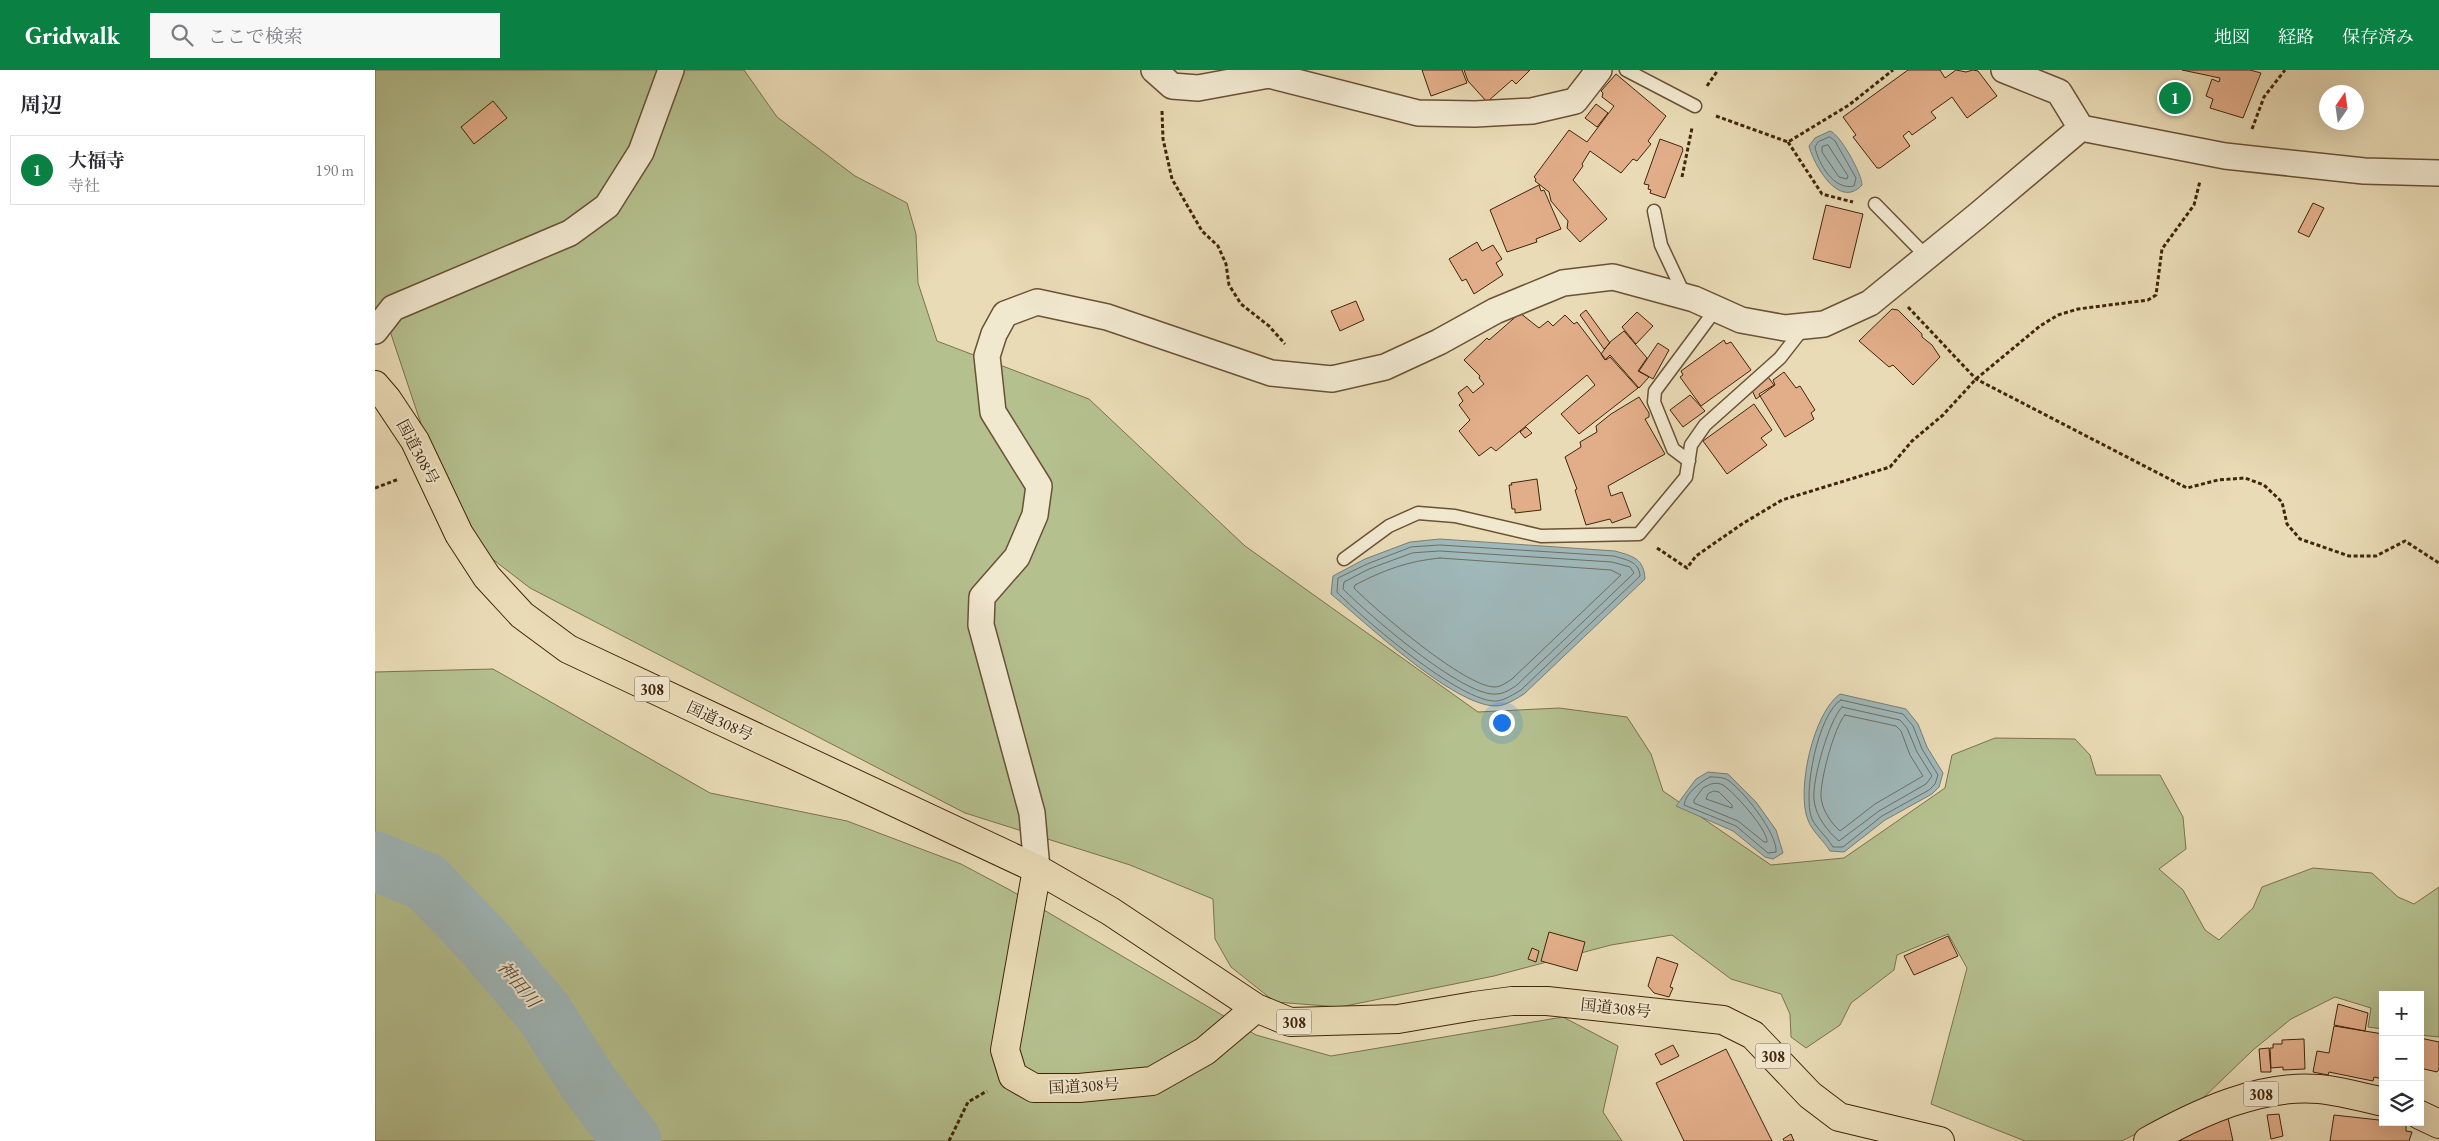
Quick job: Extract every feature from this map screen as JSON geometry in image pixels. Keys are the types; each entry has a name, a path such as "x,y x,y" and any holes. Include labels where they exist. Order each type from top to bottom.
{"highway":[{"name":"国道308号","path":"375,385 387,399 415,441 459,534 487,577 522,615 568,649 1037,869 1110,911 1256,1008 1290,1022 1361,1021 1398,1020 1512,1002 1547,1001 1723,1020 1753,1035 1810,1095 1839,1117 1940,1141"},
{"path":"1023,1082 1013,1076 1005,1050 1037,869"},
{"name":"国道308号","path":"1023,1082 1034,1088 1079,1088 1152,1081 1205,1051 1256,1008"},
{"name":"308","path":"2148,1141 2178,1125 2246,1097 2274,1092 2317,1089 2379,1101"},
{"path":"2424,1117 2439,1124"}],"street":[{"path":"375,331 393,308 570,233 607,206 641,152 671,70"},
{"path":"1159,74 1173,86 1197,88 1269,75 1418,112 1475,114 1532,111 1575,101 1599,70"},
{"path":"2004,70 2059,92 2081,128 2234,157 2364,170 2439,173"},
{"path":"1037,869 1032,813 981,625 982,597 1017,557 1035,515 1039,486 993,412 987,356 994,334 1005,314 1037,302 1107,317 1271,373 1332,379 1385,367 1439,342 1495,311 1563,283 1613,277 1685,297 1741,320 1785,328 1824,324 1870,303 2081,128"}],"lane":[{"path":"1626,70 1695,106"},
{"path":"1875,204 1927,257"},
{"path":"1654,211 1661,245 1685,297"},
{"path":"1689,461 1673,449 1654,402 1655,392 1671,366 1697,335 1715,308"},
{"path":"1344,559 1389,526 1418,513 1455,516 1541,536 1639,534 1686,477 1691,445 1705,424 1780,358 1805,326"}],"path":[{"path":"1788,142 1849,105 1893,70"},
{"path":"1639,534 1687,568 1696,556 1742,524 1783,500 1890,467 1912,441 1943,415 1977,379 2040,326 2058,315 2078,309 2148,300 2156,295 2162,250 2194,205 2201,179 2234,157 2264,97 2285,70"},
{"path":"1159,74 1163,139 1171,179 1202,232 1218,246 1225,264 1229,285 1241,304 1269,326 1311,377"},
{"path":"1682,177 1695,106 1733,123 1788,142 1821,194 1860,204 1875,204"},
{"path":"1889,287 1977,379 2187,488 2218,480 2245,478 2264,484 2282,502 2287,524 2300,539 2349,556 2376,556 2405,541 2439,563"},
{"path":"949,1141 968,1102 985,1090 1010,1098 1023,1082"}],"green space":[{"path":"375,70 744,70 777,117 855,176 907,203 916,234 918,283 937,341 1089,399 1245,546 1478,712 1559,708 1627,717 1651,754 1663,791 1771,865 1844,858 1945,788 1952,755 1995,738 2075,739 2090,755 2096,775 2160,775 2183,817 2186,849 2159,869 2183,890 2205,930 2219,940 2253,908 2262,887 2313,868 2372,873 2398,897 2414,904 2439,887 2439,1037 2424,1035 2424,991 2379,991 2379,1028 2368,1027 2371,1008 2335,997 2291,1019 2253,1050 2200,1101 2122,1141 2025,1141 1931,1104 1967,968 1948,934 1897,955 1894,970 1851,1003 1840,1025 1806,1048 1791,1037 1790,1014 1781,994 1731,979 1672,935 1611,945 1494,976 1340,1007 1275,1002 1231,967 1215,939 1213,899 1130,865 965,813 530,588 482,551 450,495 419,418 387,322 375,323"},
{"path":"493,669 710,793 847,821 961,864 1010,890 1256,1035 1331,1056 1563,1017 1618,1046 1603,1112 1622,1141 375,1141 375,672"}],"water":[{"path":"1830,131 1845,147 1858,172 1862,185 1853,191 1845,192 1836,189 1822,173 1812,154 1809,146 1815,138"},
{"path":"1440,539 1615,551 1640,562 1645,579 1524,694 1507,704 1496,706 1478,702 1434,678 1387,642 1331,594 1333,576 1365,559 1410,542"},
{"path":"1840,694 1906,709 1918,724 1927,747 1943,773 1939,787 1932,794 1885,820 1844,852 1830,851 1812,828 1805,807 1804,791 1809,753 1815,735 1830,704"},
{"path":"1708,772 1728,774 1756,802 1776,830 1783,853 1773,859 1765,857 1733,831 1676,806 1696,779"}],"building":[{"path":"1422,70 1462,70 1467,83 1431,96"},
{"path":"1464,70 1530,70 1516,84 1512,80 1487,102 1468,81"},
{"path":"1908,70 1940,70 1945,78 1956,70 1966,72 1978,71 1997,96 1967,118 1952,97 1931,112 1936,118 1912,135 1909,131 1903,136 1910,146 1880,168 1877,168 1853,137 1856,135 1843,117"},
{"path":"2182,70 2250,70 2261,73 2243,118 2210,108 2213,99 2206,96 2212,79 2219,82 2220,78"},
{"path":"1616,74 1666,116 1648,141 1651,144 1637,161 1633,159 1621,173 1590,151 1582,164 1583,166 1573,180 1607,219 1580,242 1567,228 1568,221 1551,201 1549,192 1535,181 1534,177 1569,130 1587,142 1614,106 1602,97 1603,93 1601,91"},
{"path":"2167,93 2187,95 2185,111 2165,110"},
{"path":"493,101 507,118 474,144 461,127"},
{"path":"1596,104 1608,113 1597,127 1585,118"},
{"path":"1660,139 1682,147 1683,150 1665,198 1650,193 1649,185 1644,184"},
{"path":"1539,185 1541,191 1544,190 1561,229 1536,239 1537,242 1507,252 1490,210"},
{"path":"2313,203 2324,208 2309,237 2298,232"},
{"path":"1826,205 1863,214 1850,268 1813,259"},
{"path":"1477,242 1482,251 1493,245 1502,259 1496,263 1503,275 1474,294 1466,279 1462,281 1449,259"},
{"path":"1356,301 1364,320 1340,331 1331,311"},
{"path":"1892,309 1898,310 1922,334 1922,337 1932,345 1940,357 1913,385 1893,365 1889,367 1859,341"},
{"path":"1586,310 1610,343 1604,349 1580,315"},
{"path":"1637,312 1653,326 1636,344 1622,327"},
{"path":"1520,313 1539,328 1548,321 1553,326 1565,315 1574,324 1577,322 1606,360 1610,357 1638,388 1579,434 1561,414 1595,385 1587,375 1496,451 1491,447 1479,456 1459,431 1470,420 1459,405 1463,401 1458,393 1467,386 1473,393 1484,384 1479,378 1480,376 1464,360 1487,338 1489,340"},
{"path":"1624,331 1647,358 1638,371 1649,377 1639,388 1610,355 1605,360 1601,354 1610,342"},
{"path":"1724,340 1726,344 1731,342 1751,370 1701,406 1680,377 1683,375 1681,371"},
{"path":"1658,343 1669,350 1653,379 1639,371"},
{"path":"1784,372 1796,388 1800,386 1815,410 1811,413 1814,419 1785,437 1760,396 1775,385 1773,380"},
{"path":"1768,377 1774,385 1759,394 1760,396 1756,399 1752,390"},
{"path":"1690,395 1705,411 1683,427 1670,410"},
{"path":"1639,397 1649,413 1649,417 1645,419 1665,454 1608,486 1611,496 1622,492 1631,516 1612,523 1610,519 1586,525 1575,490 1577,489 1565,457 1581,447 1580,442 1597,432 1596,426 1611,414"},
{"path":"1754,404 1772,430 1761,438 1767,445 1727,474 1703,441"},
{"path":"1526,427 1532,433 1525,438 1520,432"},
{"path":"1537,479 1541,510 1515,513 1515,509 1512,509 1509,485 1512,485 1511,483"},
{"path":"1549,932 1585,942 1577,971 1541,961"},
{"path":"1948,936 1958,956 1914,975 1904,956"},
{"path":"1532,948 1539,951 1536,962 1528,959"},
{"path":"1657,957 1678,964 1670,987 1673,988 1669,997 1654,993 1648,986"},
{"path":"2338,1004 2368,1013 2365,1031 2334,1025"},
{"path":"2334,1026 2379,1033 2379,1078 2374,1077 2373,1081 2329,1072 2328,1075 2313,1072 2317,1051 2329,1053"},
{"path":"2304,1039 2305,1069 2283,1070 2283,1067 2271,1068 2270,1048 2273,1048 2273,1044 2282,1044 2282,1040"},
{"path":"2424,1039 2439,1042 2439,1069 2437,1072 2424,1069"},
{"path":"1673,1045 1679,1056 1661,1065 1655,1054"},
{"path":"2269,1048 2271,1072 2261,1072 2259,1049"},
{"path":"1726,1049 1772,1141 1684,1141 1656,1083"},
{"path":"2279,1114 2283,1136 2271,1139 2267,1115"},
{"path":"2334,1115 2379,1120 2379,1126 2406,1126 2406,1131 2412,1132 2409,1141 2330,1141"},
{"path":"2228,1118 2233,1141 2181,1141 2180,1137"},
{"path":"1791,1134 1794,1141 1784,1141 1783,1139"}],"waterway":[{"name":"神田川","path":"375,861 426,882 480,938 544,1013 587,1081 632,1141"}],"place":[{"name":"大福寺","path":"2175,98"}]}
